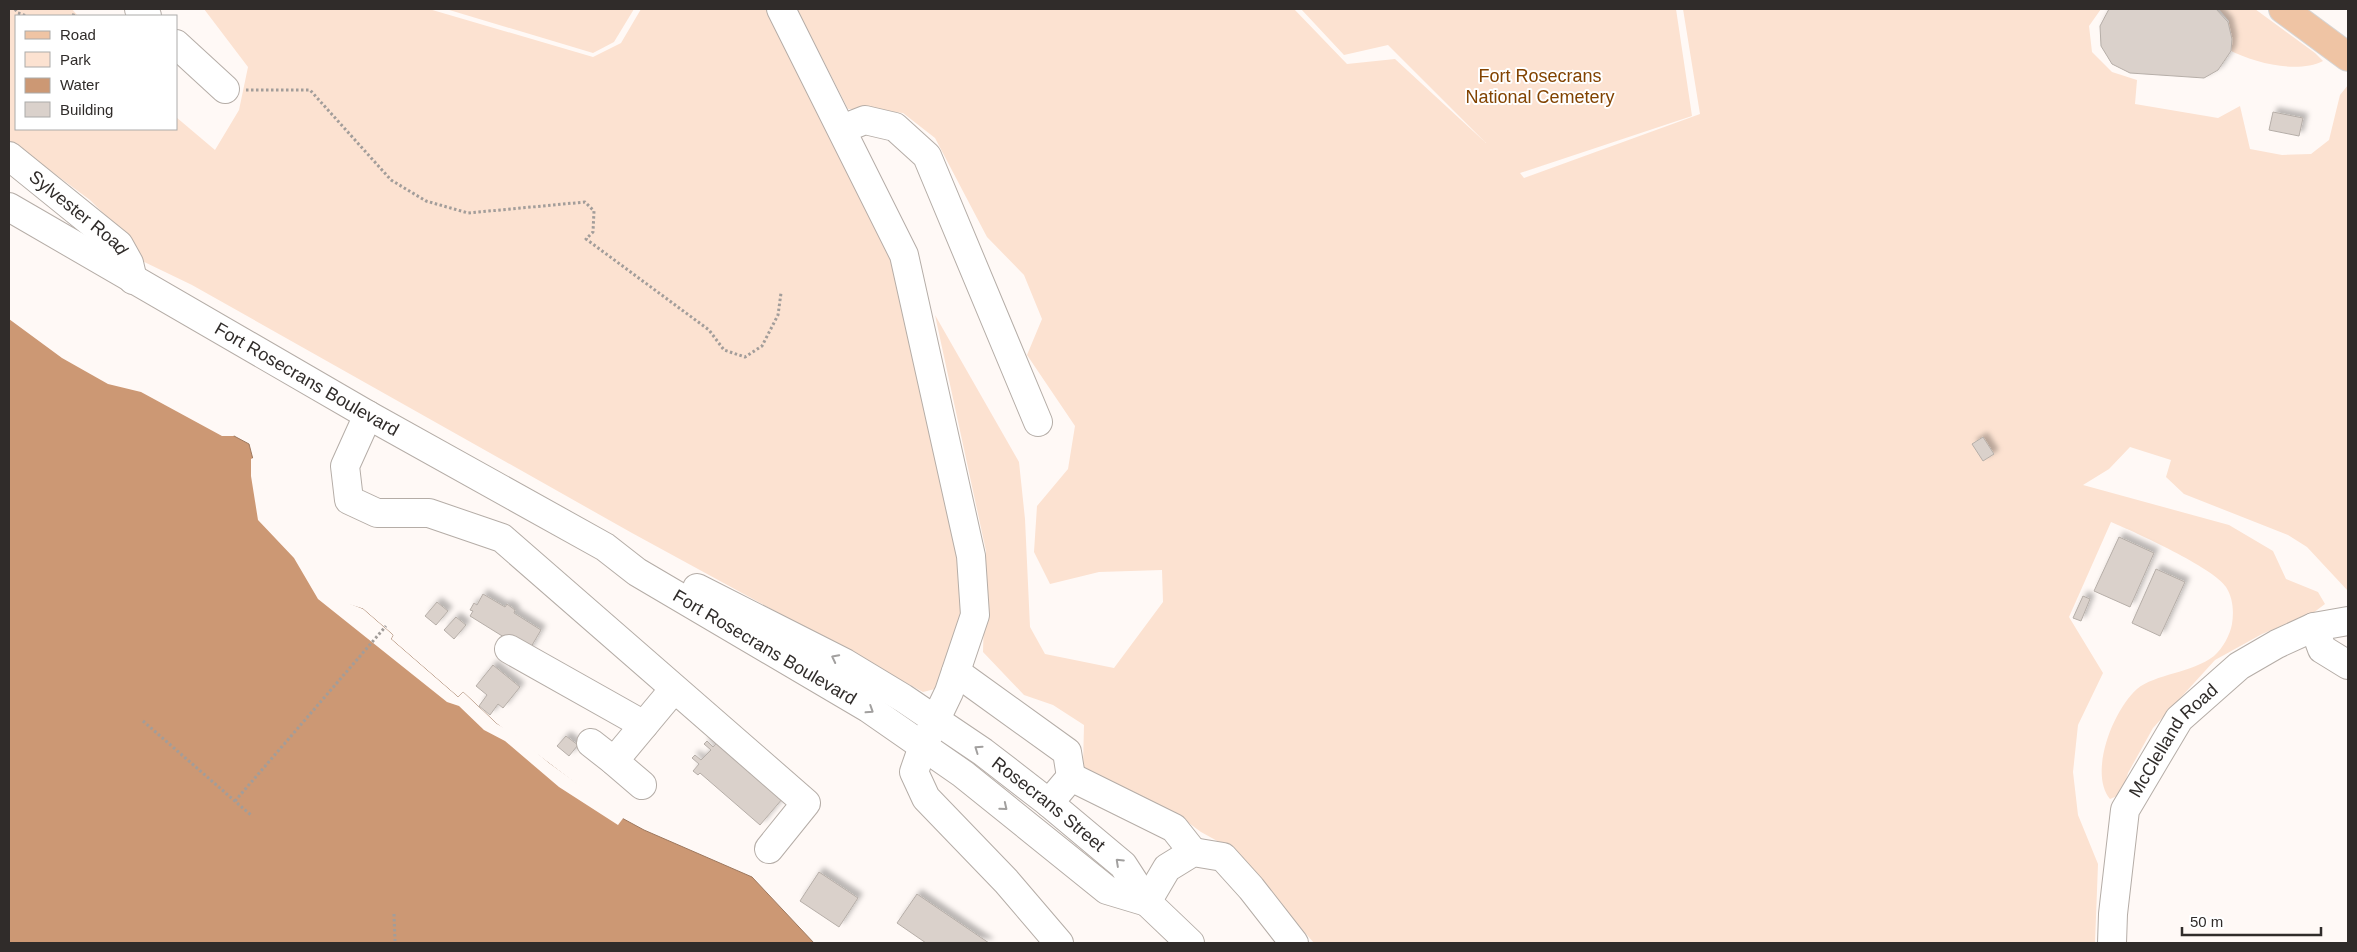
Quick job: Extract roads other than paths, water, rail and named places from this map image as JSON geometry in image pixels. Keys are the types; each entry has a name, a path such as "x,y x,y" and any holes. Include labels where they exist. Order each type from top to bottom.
{"main road":[{"path":"2283,9 2348,57"}],"street":[{"path":"781,9 904,255 971,556 975,615 956,672 936,721 923,746 914,772 926,798 1000,875 1059,943"},
{"path":"178,46 225,90"},
{"path":"842,129 865,120 896,127 927,156 1038,422"},
{"name":"Sylvester Road","path":"9,156 119,245 129,263 133,280"},
{"name":"Fort Rosecrans Boulevard","path":"9,207 368,415 606,548 637,572 868,708 923,746"},
{"path":"368,415 345,466 349,500 377,513 429,513 502,538 806,804 769,849"},
{"name":"Fort Rosecrans Boulevard","path":"606,548 644,561 845,663 936,721"},
{"name":"McClelland Road","path":"2112,943 2114,905 2125,810 2179,719 2239,666 2277,644 2314,627 2348,621"},
{"path":"2314,627 2322,648 2348,665"},
{"path":"509,649 644,725"},
{"path":"956,672 1067,752 1071,777 1049,803"},
{"path":"614,761 674,689"},
{"name":"Rosecrans Street","path":"936,721 983,752 1049,803 1123,865 1147,902 1190,943"},
{"path":"591,743 642,785"},
{"name":"Rosecrans Street","path":"923,746 963,774 1107,890 1147,902"},
{"path":"1071,777 1174,828 1193,852"},
{"path":"1147,902 1167,868 1193,852 1223,857 1251,888 1294,943"}],"water":[{"path":"9,306 81,354 249,444 268,517 334,600 363,609 393,635 391,639 458,697 463,692 497,724 620,817 644,830 752,877 814,943 9,943"}],"park label":[{"name":"Fort Rosecrans National Cemetery","path":"1540,86"}]}
